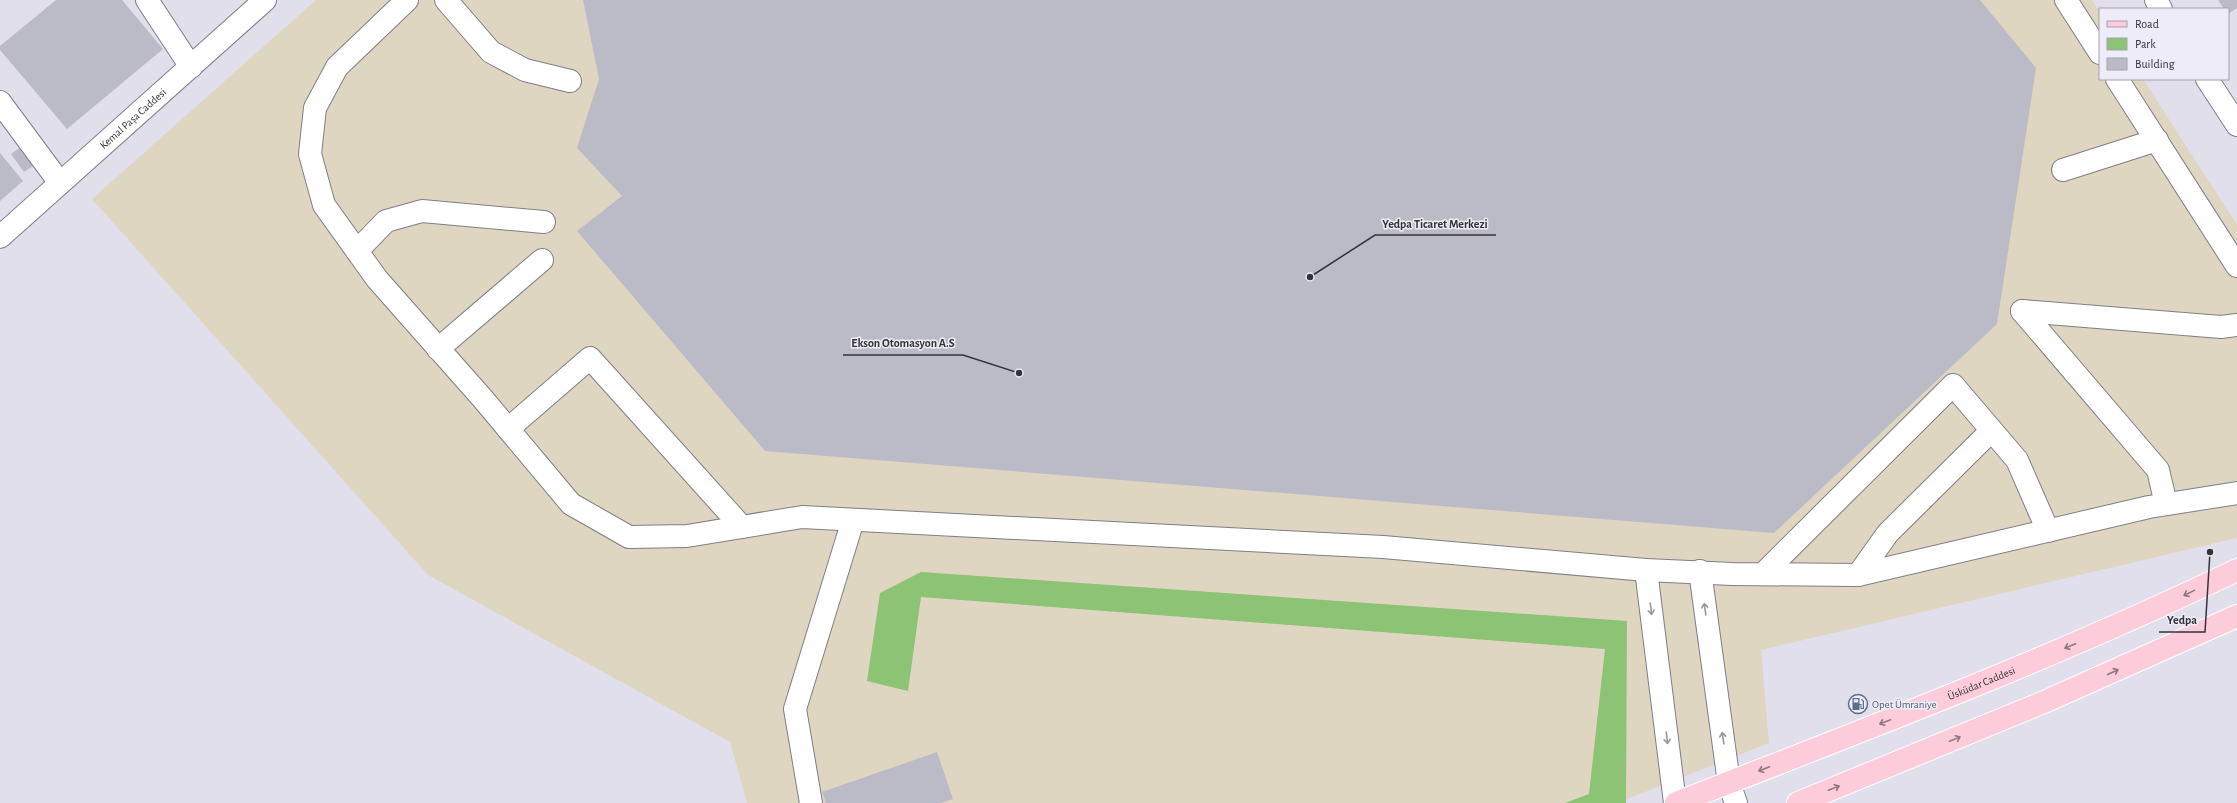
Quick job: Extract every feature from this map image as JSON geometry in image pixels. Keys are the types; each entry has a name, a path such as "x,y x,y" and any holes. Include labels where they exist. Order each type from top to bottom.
{"main road":[{"name":"Üsküdar Caddesi","path":"1676,803 1960,692 2141,616 2237,570"},
{"path":"1798,803 2044,702 2237,616"}],"street":[{"path":"147,0 192,67"},
{"name":"Kemal Paşa Caddesi","path":"0,237 192,67 265,0"},
{"path":"407,0 337,67 315,108 310,154 324,205 377,279 572,504 629,537 687,536 802,517 1383,547 1646,570 1763,574 1858,575 2166,504 2237,493"},
{"path":"446,0 491,52 525,70 570,81"},
{"path":"2066,0 2099,50"},
{"path":"2118,80 2237,266"},
{"path":"2208,80 2237,125"},
{"path":"0,102 60,183"},
{"path":"2063,170 2157,140"},
{"path":"357,251 386,221 422,211 544,222"},
{"path":"438,348 542,260"},
{"path":"2166,504 2158,470 2022,311 2221,327 2237,325"},
{"path":"508,429 590,358 742,527"},
{"path":"1763,574 1953,385 1991,431 2018,460 2048,530"},
{"path":"1858,575 1888,533 1991,431"},
{"path":"811,803 795,709 853,520"},
{"path":"1646,570 1676,803"},
{"path":"1700,571 1729,782 1736,803"}],"shaded area":[{"path":"316,0 2092,0 2099,10 2099,80 2144,80 2237,225 2237,538 1761,650 1769,743 1617,803 747,803 730,742 428,575 92,199"}],"green space":[{"path":"921,572 1627,621 1626,803 1565,803 1589,794 1605,649 921,597 908,691 867,681 880,593"}],"building":[{"path":"56,0 122,0 163,49 67,129 0,50 0,46"},
{"path":"583,0 1980,0 2036,68 1997,324 1774,533 765,451 577,231 622,196 577,148 599,79"},
{"path":"2218,0 2237,0 2237,8 2229,13 2229,8 2223,8"},
{"path":"23,145 36,164 24,172 11,154"},
{"path":"0,153 23,181 0,201"},
{"path":"937,752 953,799 941,803 826,803 822,792"}],"place":[{"name":"Yedpa Ticaret Merkezi","path":"1310,277"},
{"name":"Ekson Otomasyon A.S","path":"1019,373"},
{"name":"Yedpa","path":"2210,552"},
{"name":"Opet Ümraniye","path":"1858,704"}]}
